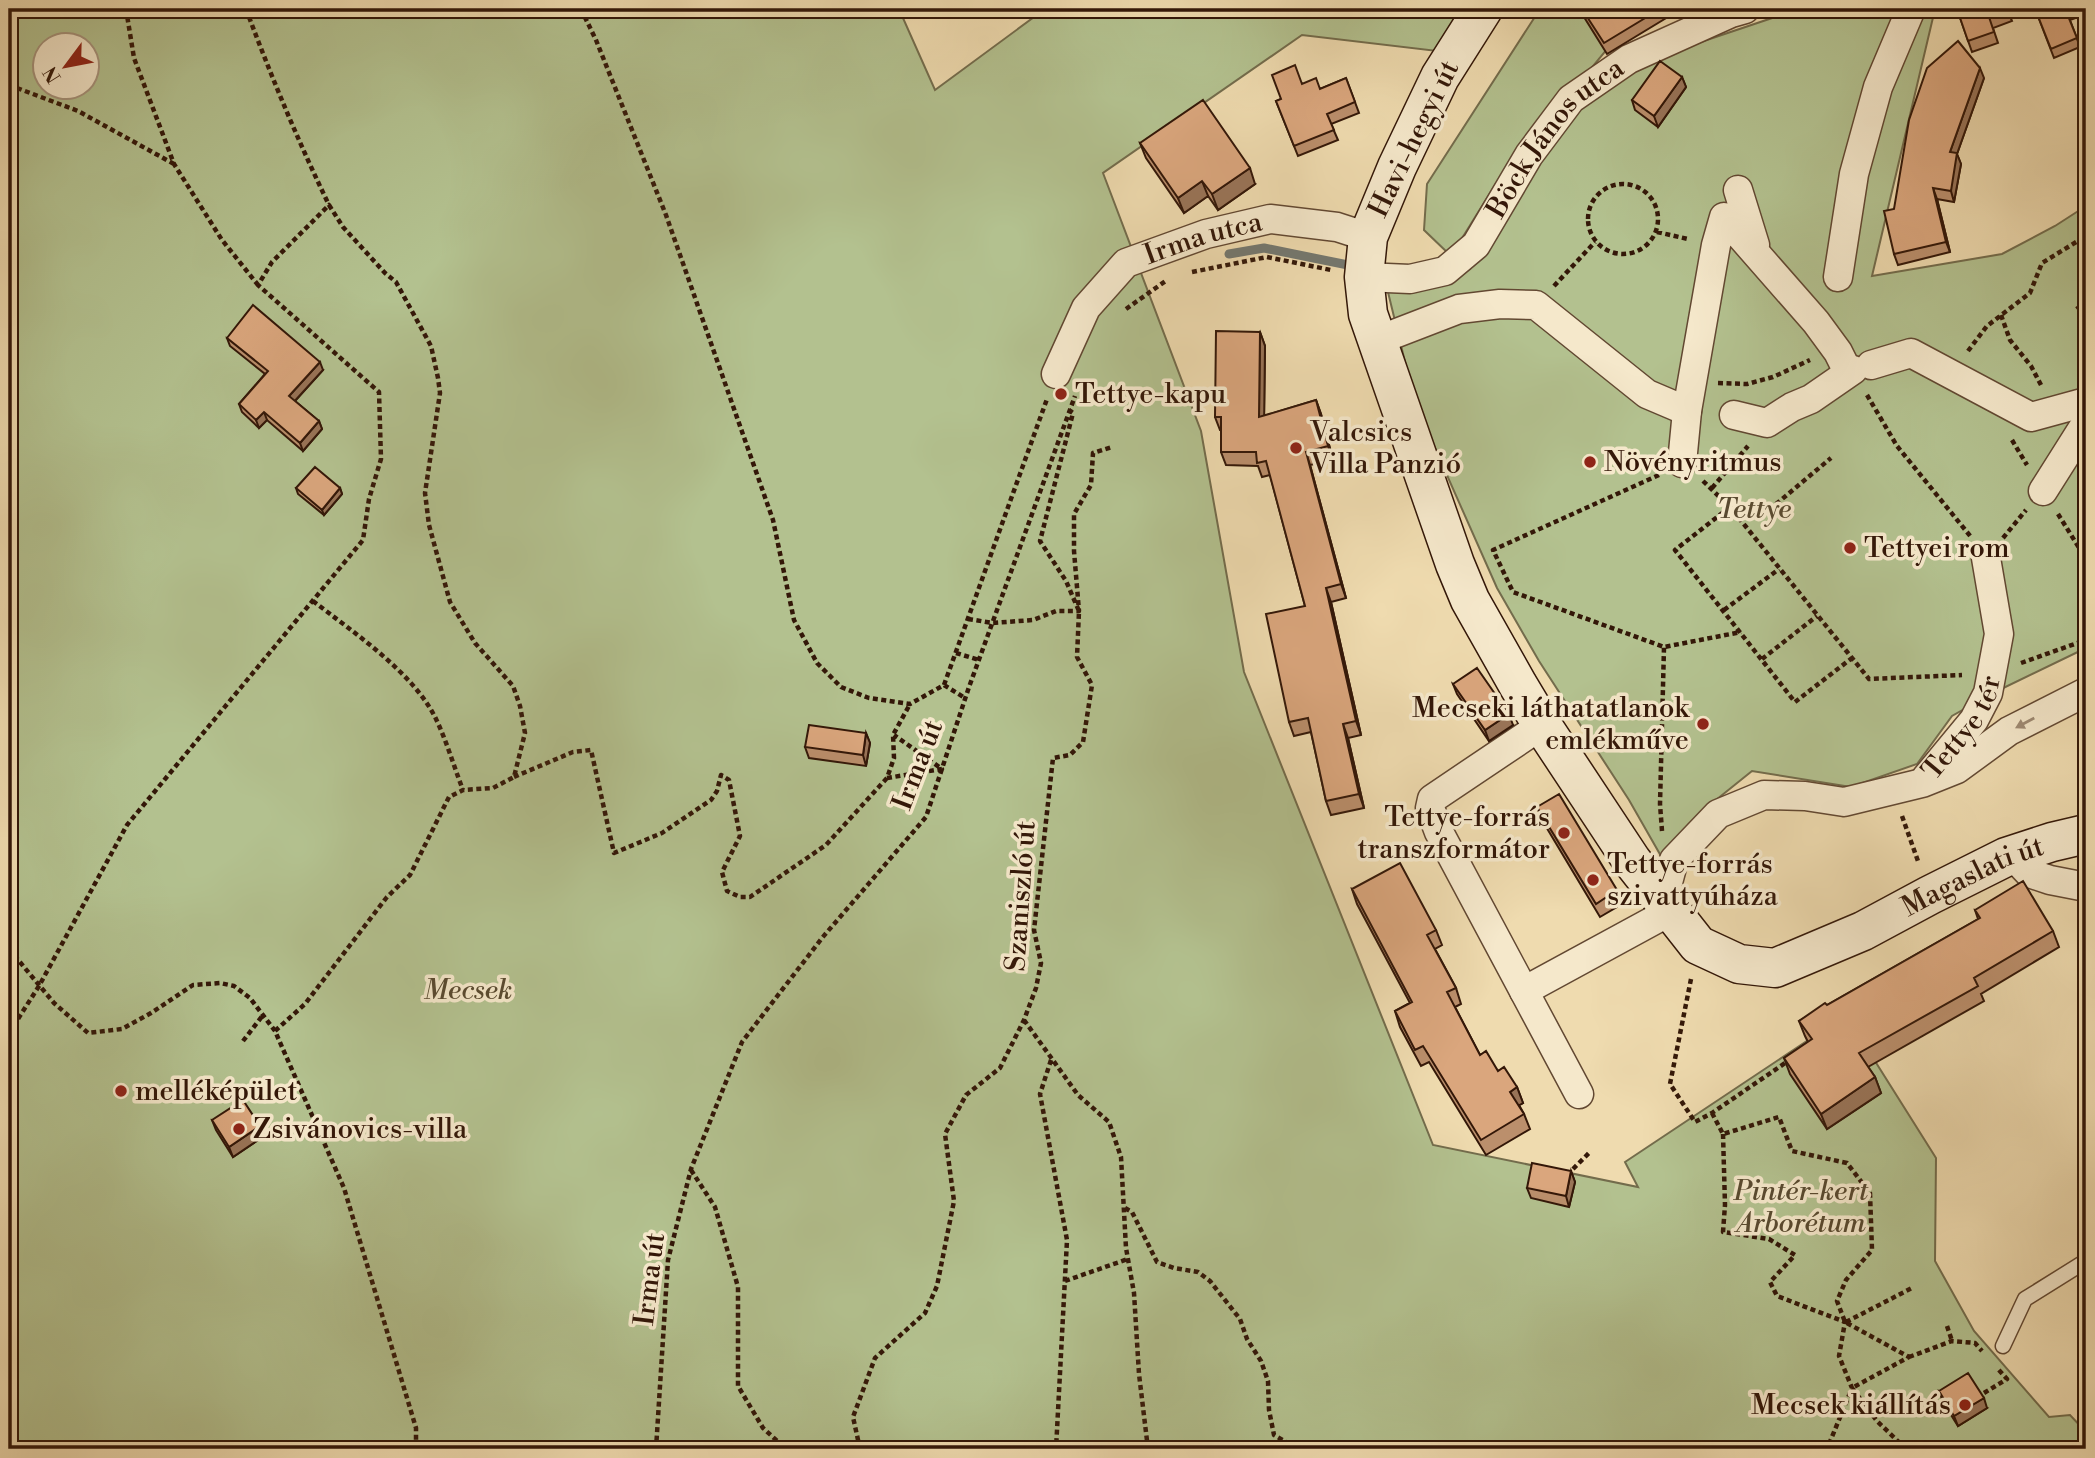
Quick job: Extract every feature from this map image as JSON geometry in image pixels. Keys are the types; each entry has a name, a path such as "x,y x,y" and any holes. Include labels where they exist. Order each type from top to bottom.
{"street":[{"name":"Havi-hegyi út","path":"1375,277 1368,237 1397,167 1440,77 1483,9"},
{"name":"Böck János utca","path":"1375,277 1409,279 1445,271 1476,245 1529,155 1571,99 1629,59 1745,9"},
{"path":"1838,277 1854,174 1864,137 1878,87 1911,9"},
{"path":"1738,190 1759,258"},
{"path":"1682,463 1687,411 1716,245 1724,217 1852,365"},
{"name":"Irma utca","path":"1067,381 1086,308 1126,263 1206,234 1270,219 1337,227 1368,237"},
{"path":"1375,277 1368,314 1470,600 1542,725 1632,860 1698,945"},
{"path":"1376,341 1459,309 1500,304 1536,304 1647,394 1687,411"},
{"path":"1734,415 1767,423 1791,407 1811,399 1852,365 1911,353 2031,417 2086,402"},
{"path":"2043,491 2086,423"},
{"name":"Tettye tér","path":"1667,906 1674,860 1718,814 1764,795 1805,796 1844,802 1923,783 1973,720 1988,693 1999,634 1986,558"},
{"path":"1923,783 1957,769 2009,731 2086,692"},
{"path":"1542,725 1432,799 1430,808 1439,832 1579,1094"},
{"name":"Magaslati út","path":"1698,945 1740,964 1775,968 1863,931 2012,855 2086,834"},
{"path":"2012,855 2029,873 2086,887"},
{"path":"1524,991 1667,906"}],"lane":[{"path":"2003,1346 2025,1299 2086,1261"}],"path":[{"path":"9,1033 39,986 127,825 363,540 369,499 380,459 379,392 258,285 222,240 174,164 134,58 126,9"},
{"path":"246,9 300,146 329,205 343,227 396,282 431,346 440,393 425,493 429,525 450,602 475,643 513,686 520,706 525,733 514,777"},
{"path":"581,9 666,215 773,520 794,620 817,663 841,687 869,698 910,704"},
{"path":"9,85 78,111 174,164"},
{"path":"1629,184 1641,188 1650,196 1659,219 1657,232 1650,242 1629,254 1616,254 1595,242 1587,219 1589,206 1595,196 1605,188 1629,184"},
{"path":"258,285 272,262 329,205"},
{"path":"1950,374 1987,326 2030,293 2042,263 2086,237"},
{"path":"1536,304 1595,242"},
{"path":"1187,273 1267,257 1375,277"},
{"path":"1120,313 1173,276"},
{"path":"2077,306 2086,318"},
{"path":"2001,315 2010,340 2031,366 2041,385 2047,413"},
{"path":"1693,380 1747,384 1773,377 1806,361 1852,365"},
{"name":"Irma út","path":"656,1449 668,1260 691,1169 742,1042 822,938 926,817 965,698 1069,410 1067,381"},
{"name":"Irma út","path":"944,685 968,619 1067,381"},
{"name":"Szaniszló út","path":"860,1449 853,1417 874,1358 925,1313 937,1286 954,1201 945,1135 966,1094 1000,1068 1024,1020 1036,988 1041,963 1034,930 1053,758 1070,755 1083,742 1092,685 1077,657 1079,611 1066,580 1040,541 1073,413 1069,410"},
{"path":"1712,488 1767,423"},
{"path":"1884,427 1986,558 2043,491"},
{"path":"2010,437 2086,559"},
{"path":"968,619 993,623 1033,620 1056,611 1079,611 1074,514 1091,485 1093,453 1112,447"},
{"path":"1763,516 1831,458"},
{"path":"1741,632 1664,647 1513,592 1493,550 1682,463 1730,507 1869,679 1992,674 2086,640"},
{"path":"1730,507 1675,550 1795,702 1852,658"},
{"path":"2078,546 2086,541"},
{"path":"1724,611 1779,569"},
{"path":"313,601 393,664 422,698 436,718 463,790"},
{"path":"1762,659 1817,616"},
{"path":"1664,647 1660,804 1663,848 1674,860"},
{"path":"956,653 979,660"},
{"path":"275,1031 305,1004 387,897 410,875 449,797 463,790 493,788 573,752 591,750 614,853 662,833 711,800 720,775 729,780 740,836 722,872 727,891 740,897 750,897 825,845 887,778 894,758 893,735 910,704 944,685 965,698"},
{"path":"893,735 942,769"},
{"path":"887,778 942,769"},
{"path":"1892,789 1930,895"},
{"path":"1698,945 1670,1084 1695,1122 1798,1054"},
{"path":"9,948 54,1003 88,1032 122,1029 193,985 220,983 234,986 250,998 275,1031 344,1188 416,1428 416,1449"},
{"path":"243,1041 263,1015"},
{"path":"1024,1020 1079,1095 1109,1122 1121,1157 1128,1259 1134,1293 1139,1374 1148,1449"},
{"path":"1051,1060 1040,1094 1067,1240 1056,1449"},
{"path":"1712,1112 1723,1134 1723,1232 1769,1239 1796,1255 1770,1282 1777,1296 1846,1322 1909,1357"},
{"path":"1723,1134 1779,1117 1792,1151 1847,1163 1870,1193 1872,1250 1846,1280 1837,1301 1846,1322 1839,1356 1852,1388 1877,1421 1906,1449"},
{"path":"1563,1179 1591,1151"},
{"path":"691,1169 715,1207 738,1287 738,1386 763,1428 786,1449"},
{"path":"1125,1208 1132,1212 1157,1262 1198,1272 1210,1281 1240,1319 1268,1381 1269,1410 1274,1435 1298,1449"},
{"path":"1065,1281 1128,1259"},
{"path":"1846,1322 1912,1288"},
{"path":"1947,1326 1952,1341"},
{"path":"1827,1449 1852,1388 1909,1357 1952,1341 1975,1343 1983,1352"},
{"path":"1984,1393 2007,1379 1991,1361"},
{"path":"1765,1442 1768,1449"}],"green space":[{"name":"Mecsek","path":"9,9 899,9 935,90 1045,9 1461,9 1437,51 1302,35 1103,173 1201,431 1244,672 1433,1145 1638,1187 1625,1162 1846,1015 1936,1158 1935,1261 1974,1331 2049,1417 2070,1415 2086,1432 2086,1449 9,1449"},
{"path":"1540,9 1604,9 1608,48 1495,185 1451,256 1424,230 1427,184"},
{"name":"Tettye","path":"1799,9 1935,9 1872,276 2002,254 2086,206 2086,648 1952,716 1917,764 1851,787 1752,771 1706,808 1661,856 1629,800 1539,661 1497,588 1415,403 1387,288 1470,269 1572,114 1626,75 1680,49"}],"building":[{"path":"1582,9 1660,9 1604,43"},
{"path":"1957,9 2008,11 1989,17 1994,32 1968,41"},
{"path":"2036,9 2074,9 2066,11 2077,38 2051,49"},
{"path":"1958,41 1980,68 1950,152 1957,153 1951,191 1933,188 1946,242 1894,254 1884,211 1894,209 1909,120 1927,68"},
{"path":"1660,61 1682,77 1654,116 1632,100"},
{"path":"1295,65 1302,84 1316,78 1320,89 1346,78 1355,102 1327,114 1334,130 1294,146 1276,101 1281,99 1272,75"},
{"path":"1203,100 1250,168 1212,194 1202,181 1178,198 1140,143"},
{"path":"253,305 320,362 289,396 319,421 300,443 264,412 256,420 239,404 268,371 227,338"},
{"path":"1216,331 1260,332 1259,417 1316,400 1328,446 1306,452 1341,584 1326,588 1356,721 1343,724 1359,794 1326,801 1308,718 1289,722 1266,614 1305,606 1266,461 1257,463 1256,452 1221,452 1221,417 1215,417"},
{"path":"315,467 340,488 322,510 296,488"},
{"path":"1477,668 1509,714 1485,730 1453,684"},
{"path":"809,725 866,733 863,755 805,747"},
{"path":"1559,794 1617,890 1596,904 1537,807"},
{"path":"1400,863 1436,930 1427,935 1456,988 1447,992 1480,1055 1486,1051 1498,1071 1504,1067 1517,1087 1510,1092 1524,1114 1481,1140 1423,1046 1415,1050 1395,1011 1412,1002 1352,889"},
{"path":"2023,881 2053,931 1974,978 1978,986 1859,1053 1875,1077 1821,1114 1784,1058 1812,1039 1799,1021 1825,1003 1827,1005 1980,918 1975,910"},
{"path":"243,1100 260,1126 229,1147 212,1120"},
{"path":"1532,1163 1571,1171 1566,1196 1527,1188"},
{"path":"1968,1373 1984,1398 1954,1416 1939,1391"}],"waterway":[{"path":"1229,254 1264,248 1358,267"}],"place":[{"name":"Tettye-kapu","path":"1061,394"},
{"name":"Valcsics Villa Panzió","path":"1296,448"},
{"name":"Növényritmus","path":"1590,462"},
{"name":"Tettyei rom","path":"1850,548"},
{"name":"Mecseki láthatatlanok emlékműve","path":"1703,724"},
{"name":"Tettye-forrás transzformátor","path":"1564,833"},
{"name":"Tettye-forrás szivattyúháza","path":"1593,880"},
{"name":"melléképület","path":"121,1091"},
{"name":"Zsivánovics-villa","path":"239,1129"},
{"name":"Mecsek kiállítás","path":"1965,1405"}],"park label":[{"name":"Pintér-kert Arborétum","path":"1801,1207"}]}
